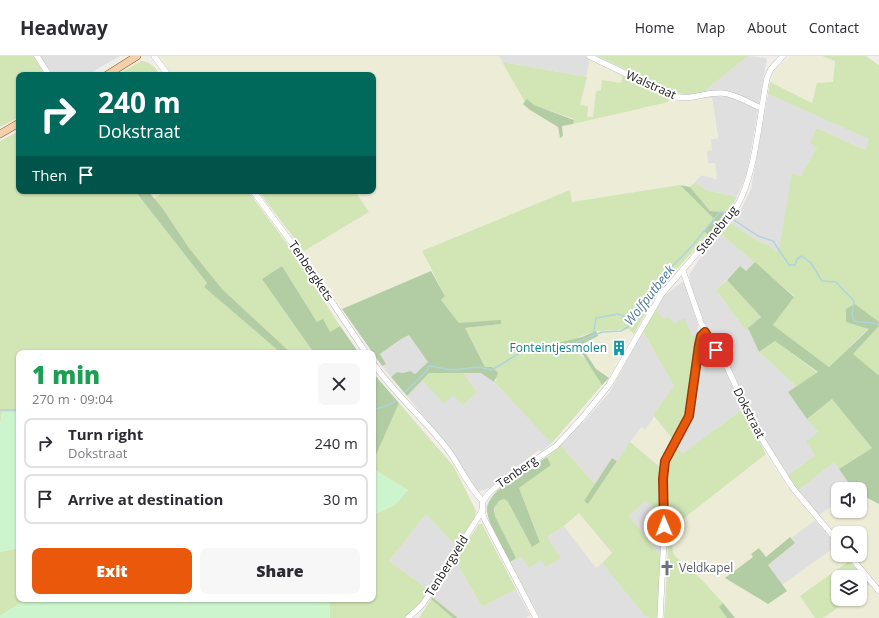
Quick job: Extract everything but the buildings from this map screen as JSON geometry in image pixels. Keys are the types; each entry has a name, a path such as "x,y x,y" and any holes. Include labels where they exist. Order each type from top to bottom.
{"main road":[{"path":"113,72 137,56"},
{"path":"0,134 16,125"}],"street":[{"path":"37,56 46,72"},
{"path":"154,56 166,72"},
{"name":"Walstraat","path":"589,56 672,96 685,99 721,93 729,94 761,108"},
{"name":"Stenebrug","path":"609,385 661,295 725,222 742,198 750,171 761,108 771,69 783,56"},
{"name":"Tenbergkets","path":"255,194 300,254 364,350"},
{"name":"Dokstraat","path":"683,271 694,307 705,332 727,367 750,418 792,487 831,534"},
{"path":"660,618 664,537 665,461 689,416 699,345 701,336 705,332"},
{"path":"376,367 398,394 446,446 472,491 483,501 482,511 489,527 536,618"},
{"name":"Tenberg","path":"483,501 498,485 556,446 582,418 609,385"},
{"name":"Tenbergveld","path":"408,618 422,605 431,592 482,511"},
{"path":"855,562 879,591"}],"shaded area":[{"path":"34,56 120,56 92,72 44,72"},
{"path":"499,56 585,56 590,59 587,77 502,62"},
{"path":"748,56 767,58 747,173 737,197 706,190 695,182 701,175 716,179 715,163 708,164 706,151 711,139 718,138 712,98 703,99 702,93"},
{"path":"768,94 870,139 865,150 817,128 817,147 801,176 793,173 780,244 776,252 770,246 749,236 731,223 740,212 751,189"},
{"path":"721,234 755,262 746,271 740,266 716,290 746,329 748,328 759,352 797,387 788,392 818,432 815,455 787,476 755,424 697,311 689,275 704,252"},
{"path":"684,282 698,325 697,334 692,336 663,319 656,309 662,297"},
{"path":"643,331 674,386 653,415 654,417 645,431 641,428 617,461 612,458 596,485 560,445 581,421 583,423 609,393"},
{"path":"409,335 429,362 414,374 410,371 403,373 397,372 391,377 382,366 386,364 380,354"},
{"path":"705,341 720,357 743,409 683,453 676,447 689,426 693,413 701,353"},
{"path":"463,372 481,373 487,376 525,413 552,443 541,452 539,450 489,488 481,491 477,490 451,449 407,396 422,380 444,403 453,394 477,392"},
{"path":"834,461 848,482 831,482 831,507 818,516 797,491"},
{"path":"646,499 661,515 662,558 629,516"},
{"path":"426,514 457,547 430,591 389,561"},
{"path":"815,520 831,539 831,550 782,585 768,565 795,543 790,537"},
{"path":"564,526 596,568 602,563 644,615 650,618 540,618 510,562 516,558 518,560 522,557 541,560 561,558 547,537"},
{"path":"455,560 482,607 516,589 530,615 526,618 458,618 432,597"}],"green space":[{"path":"0,56 34,56 44,72 16,72 16,119 0,127"},
{"path":"159,56 499,56 525,102 523,104 558,127 560,137 563,136 562,126 664,103 673,99 683,102 712,98 718,138 711,139 712,150 707,151 708,163 715,163 717,179 701,175 690,187 680,185 572,202 570,190 422,251 431,271 342,309 304,251 369,212 357,194 376,194 376,72 170,72"},
{"path":"597,56 748,56 702,93 694,95 674,93"},
{"path":"791,56 822,56 835,61 833,82 826,82 812,103 770,82 776,68"},
{"path":"822,56 866,56 879,65 879,322 855,304 869,328 829,367 773,325 794,296 721,234 731,223 749,236 770,246 776,252 780,244 792,173 801,176 817,147 810,143 817,128 865,150 869,139 768,94 770,82 812,103 817,83 833,82 835,61"},
{"path":"590,59 623,75 621,83 596,91 593,117 587,117 580,105"},
{"path":"141,61 152,65 158,72 122,72"},
{"path":"502,62 587,77 580,105 588,106 587,117 593,117 596,91 601,90 602,80 621,83 623,75 673,99 664,103 573,124 574,119 534,105 527,99 525,102"},
{"path":"527,99 534,105 574,120 573,124 562,126 563,136 560,138 558,127 523,104"},
{"path":"16,133 16,194 137,194 207,283 204,287 278,350 16,350 16,412 2,412 0,426 0,141"},
{"path":"695,182 706,190 737,197 730,210 728,209 725,212 710,211 690,187"},
{"path":"680,185 714,219 704,231 708,235 676,270 652,301 634,334 629,329 596,331 571,340 559,352 568,351 581,355 590,365 602,385 552,443 494,382 497,380 485,367 465,328 501,324 459,323 441,300 445,296 422,251 570,190 572,202"},
{"path":"680,185 690,187 710,211 725,212 728,209 730,210 708,235 704,231 714,219"},
{"path":"137,194 150,194 163,209 189,248 223,290 288,350 278,350 204,287 207,283"},
{"path":"150,194 160,194 154,199"},
{"path":"160,194 250,194 290,248 340,326 330,332 317,322 282,266 262,279 312,350 288,350 223,290 189,248 163,209 154,199"},
{"path":"260,194 357,194 369,212 304,251"},
{"path":"755,262 794,297 773,325 829,367 869,329 846,322 846,309 855,304 879,322 879,326 853,354 878,375 879,374 879,504 867,498 867,482 848,482 839,469 872,448 832,399 807,419 788,392 818,372 775,341 759,352 748,328 761,317 727,280 740,266 746,271"},
{"path":"282,266 317,322 323,319 330,332 340,326 357,350 312,350 262,279"},
{"path":"431,271 445,296 441,300 459,323 501,320 501,324 465,328 485,367 492,367 498,373 494,382 481,373 429,373 407,396 391,377 397,372 403,373 410,371 415,374 428,362 409,335 380,354 386,364 382,366 376,357 376,350 371,350 342,309"},
{"path":"727,280 761,317 746,330 716,290"},
{"path":"656,309 663,319 669,317 674,324 684,318 692,336 697,334 693,374 688,401 679,426 672,438 653,415 674,386 643,331"},
{"path":"879,326 879,374 878,376 853,354"},
{"path":"629,329 634,334 631,336 609,378 596,369 580,345 597,336 596,331"},
{"path":"596,331 598,336 580,345 596,369 609,378 602,385 583,355 569,350 552,352 550,345 582,337"},
{"path":"775,341 818,373 797,387 759,352"},
{"path":"463,372 477,392 463,405 453,395 444,404 422,380 429,373"},
{"path":"376,376 399,403 376,455"},
{"path":"832,399 872,448 839,469 834,462 797,491 787,476 815,455 806,442 818,432 807,419"},
{"path":"399,403 454,467 476,511 475,518 457,547 426,514 389,561 430,591 406,618 330,618 329,602 376,602 376,514 395,505 408,490 376,471 376,454"},
{"path":"743,409 766,454 674,526 671,531 673,552 676,557 699,577 723,603 719,607 727,618 664,618 668,543 667,478 676,447 683,453"},
{"path":"2,412 16,412 16,549 0,552 0,426"},
{"path":"654,417 672,438 666,448 660,467 630,442 641,427 645,430"},
{"path":"630,442 660,467 658,481 661,515 646,500 629,516 662,558 658,618 650,618 644,615 602,563 612,553 579,513 564,526 547,537 561,558 546,567 541,560 529,568 522,557 517,560 495,516 496,505 504,499 508,502 532,547 540,541 519,488 551,465 547,457 560,445 596,485 584,501 588,504"},
{"path":"766,454 787,486 815,520 766,557 759,548 753,557 725,579 787,591 782,585 831,550 831,562 848,562 836,570 831,570 831,574 800,596 815,618 735,618 699,577 676,557 673,552 670,531 674,526"},
{"path":"547,457 551,465 519,488 540,542 532,547 508,502 504,499 499,501 494,508 495,516 516,558 510,562 490,523 487,511 488,503 493,496 510,480"},
{"path":"612,458 617,461 588,504 584,501"},
{"path":"376,471 408,490 395,505 376,514"},
{"path":"867,498 879,504 879,588 867,574 867,570 864,570 857,562 867,562 867,526 831,526 831,531 818,516 831,507 831,518 867,518"},
{"path":"579,513 612,554 596,568 564,526"},
{"path":"479,524 482,524 516,589 482,607 455,560"},
{"path":"790,537 795,543 768,565 787,591 768,604 725,578 753,557 751,554 759,548 766,557"},
{"path":"16,549 16,602 22,602 0,616 0,552"},
{"path":"850,562 857,570 836,570"},
{"path":"831,574 831,606 840,606 823,618 815,618 800,596"},
{"path":"870,584 879,597 879,618 823,618 840,606 867,606 867,586"},
{"path":"432,597 458,618 453,618 431,599"},
{"path":"431,599 453,618 419,618"},
{"path":"22,602 329,602 330,618 0,618 0,616"},
{"path":"723,603 735,618 727,618 719,607"}],"waterway":[{"name":"Wolfputbeek","path":"405,392 427,371 429,366 452,370 478,367 492,370 528,348 543,346 565,347 602,332 621,331 628,327 637,315 647,296 661,278 692,246 720,212 726,213"},
{"name":"Wolfputbeek","path":"734,220 758,236 773,241 789,265 795,265 797,259 802,256 811,263 822,281 836,282 854,301 852,315 854,321 879,325"},
{"path":"593,336 596,318 618,314 634,320"},
{"name":"Wolfputbeek","path":"376,409 396,401"},
{"name":"Wolfputbeek","path":"0,410 16,410"}],"place":[{"name":"Fonteintjesmolen","path":"619,348"},
{"name":"Veldkapel","path":"667,568"}],"route":[{"path":"664,526 663,479 665,461 689,416 699,345 701,336 705,332 716,350"}]}
